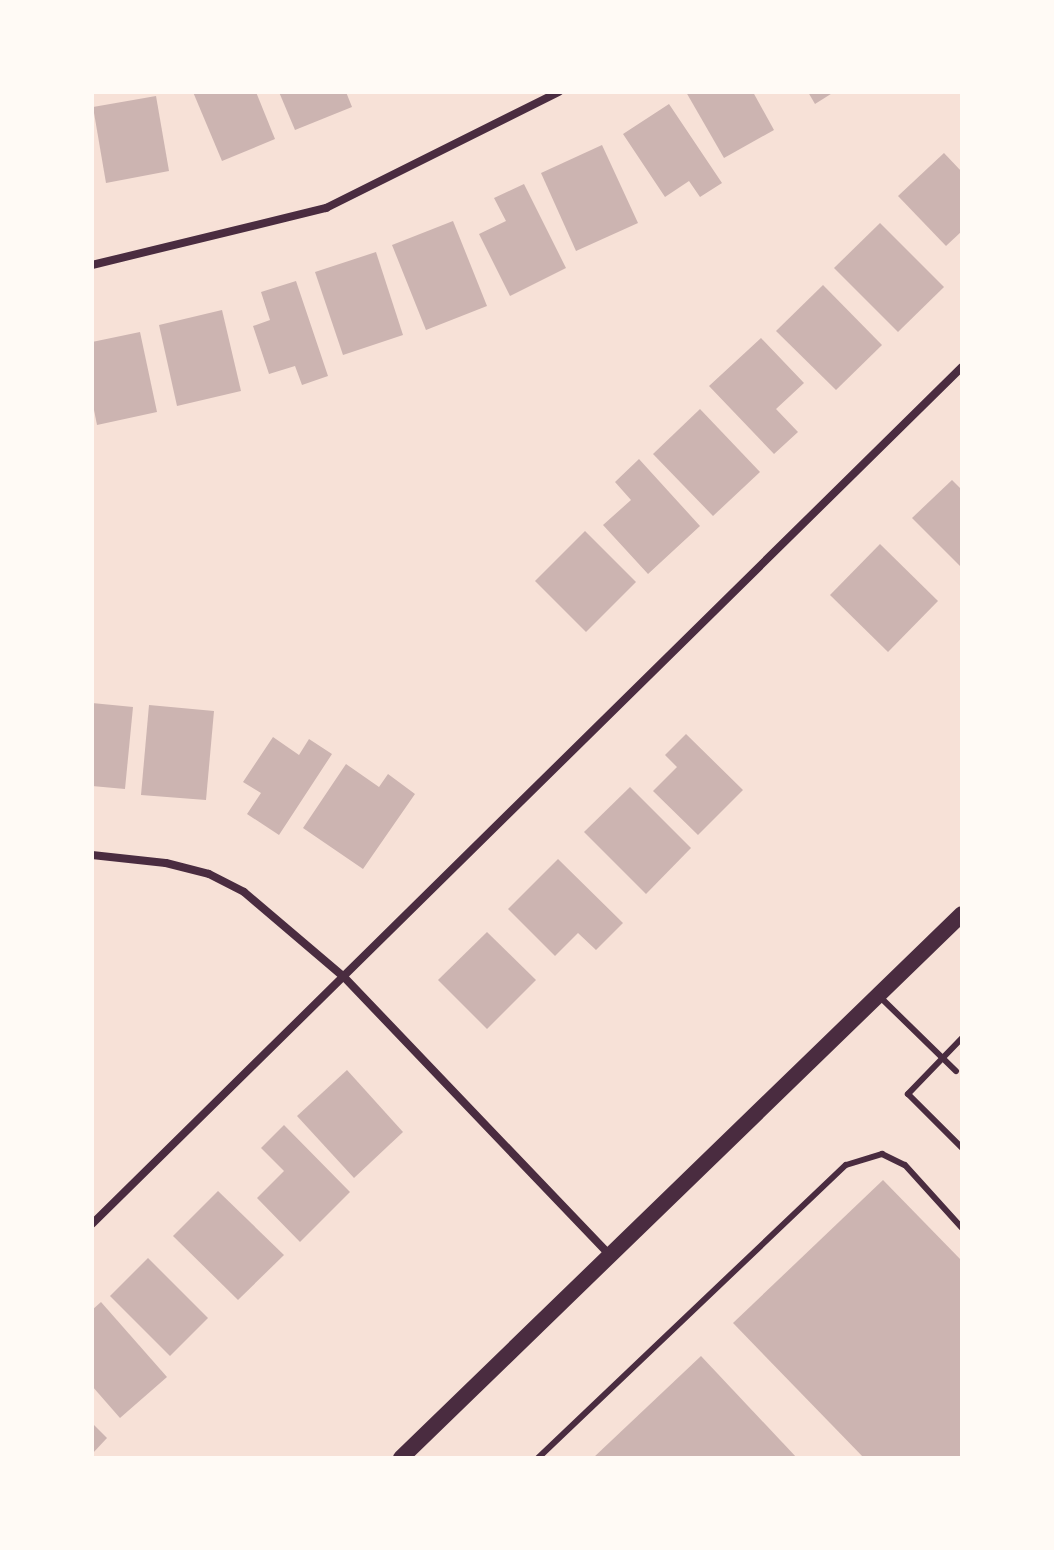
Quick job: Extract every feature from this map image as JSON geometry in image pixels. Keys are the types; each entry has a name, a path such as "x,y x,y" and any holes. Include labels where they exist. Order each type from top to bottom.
{"main road":[{"path":"401,1458 962,914"}],"street":[{"path":"92,265 326,208 559,92"},
{"path":"92,1224 962,367"},
{"path":"92,855 166,863 209,874 244,892 344,977 611,1255"}],"lane":[{"path":"878,995 956,1071"},
{"path":"962,1038 908,1094 962,1147"},
{"path":"538,1458 846,1165 882,1154 905,1165 962,1228"}],"building":[{"path":"193,92 256,92 275,139 222,161"},
{"path":"279,92 346,92 352,107 295,130"},
{"path":"686,92 753,92 774,130 724,158"},
{"path":"808,92 834,92 815,104"},
{"path":"156,96 169,171 106,183 93,107"},
{"path":"669,104 722,183 700,197 689,181 665,197 623,134"},
{"path":"602,145 638,223 576,251 541,173"},
{"path":"944,153 962,172 962,231 946,246 898,196"},
{"path":"524,184 566,268 510,296 479,234 506,221 494,198"},
{"path":"453,221 487,306 426,330 392,245"},
{"path":"880,223 944,287 898,332 834,268"},
{"path":"376,252 403,335 343,355 315,272"},
{"path":"296,281 328,376 302,385 295,366 269,374 253,326 270,320 261,292"},
{"path":"823,285 882,345 836,390 776,331"},
{"path":"222,310 241,391 177,406 159,325"},
{"path":"140,332 157,412 97,425 92,400 92,342"},
{"path":"761,338 804,383 776,409 798,432 774,454 709,386"},
{"path":"700,409 760,472 713,516 653,454"},
{"path":"639,459 700,526 648,574 603,525 631,500 615,482"},
{"path":"952,480 962,490 962,568 912,518"},
{"path":"585,531 636,582 586,632 535,581"},
{"path":"880,544 938,601 888,652 830,595"},
{"path":"92,703 133,707 125,789 92,786"},
{"path":"149,705 214,711 206,800 141,795"},
{"path":"686,734 743,790 698,835 653,791 677,767 665,755"},
{"path":"273,737 299,755 309,739 332,754 279,835 247,814 261,793 243,782"},
{"path":"346,764 379,787 388,774 415,794 363,869 303,828"},
{"path":"630,787 691,848 646,894 584,832"},
{"path":"558,859 623,923 596,950 578,933 555,956 508,909"},
{"path":"487,932 536,980 487,1029 438,980"},
{"path":"347,1070 403,1132 354,1178 297,1116"},
{"path":"284,1125 350,1192 300,1242 257,1198 284,1171 261,1148"},
{"path":"883,1180 962,1261 962,1458 864,1458 733,1323"},
{"path":"218,1191 284,1255 238,1300 173,1236"},
{"path":"148,1258 208,1318 170,1356 110,1296"},
{"path":"101,1302 167,1377 120,1418 92,1386 92,1310"},
{"path":"701,1356 797,1458 593,1458"},
{"path":"92,1423 107,1438 92,1454"}]}
